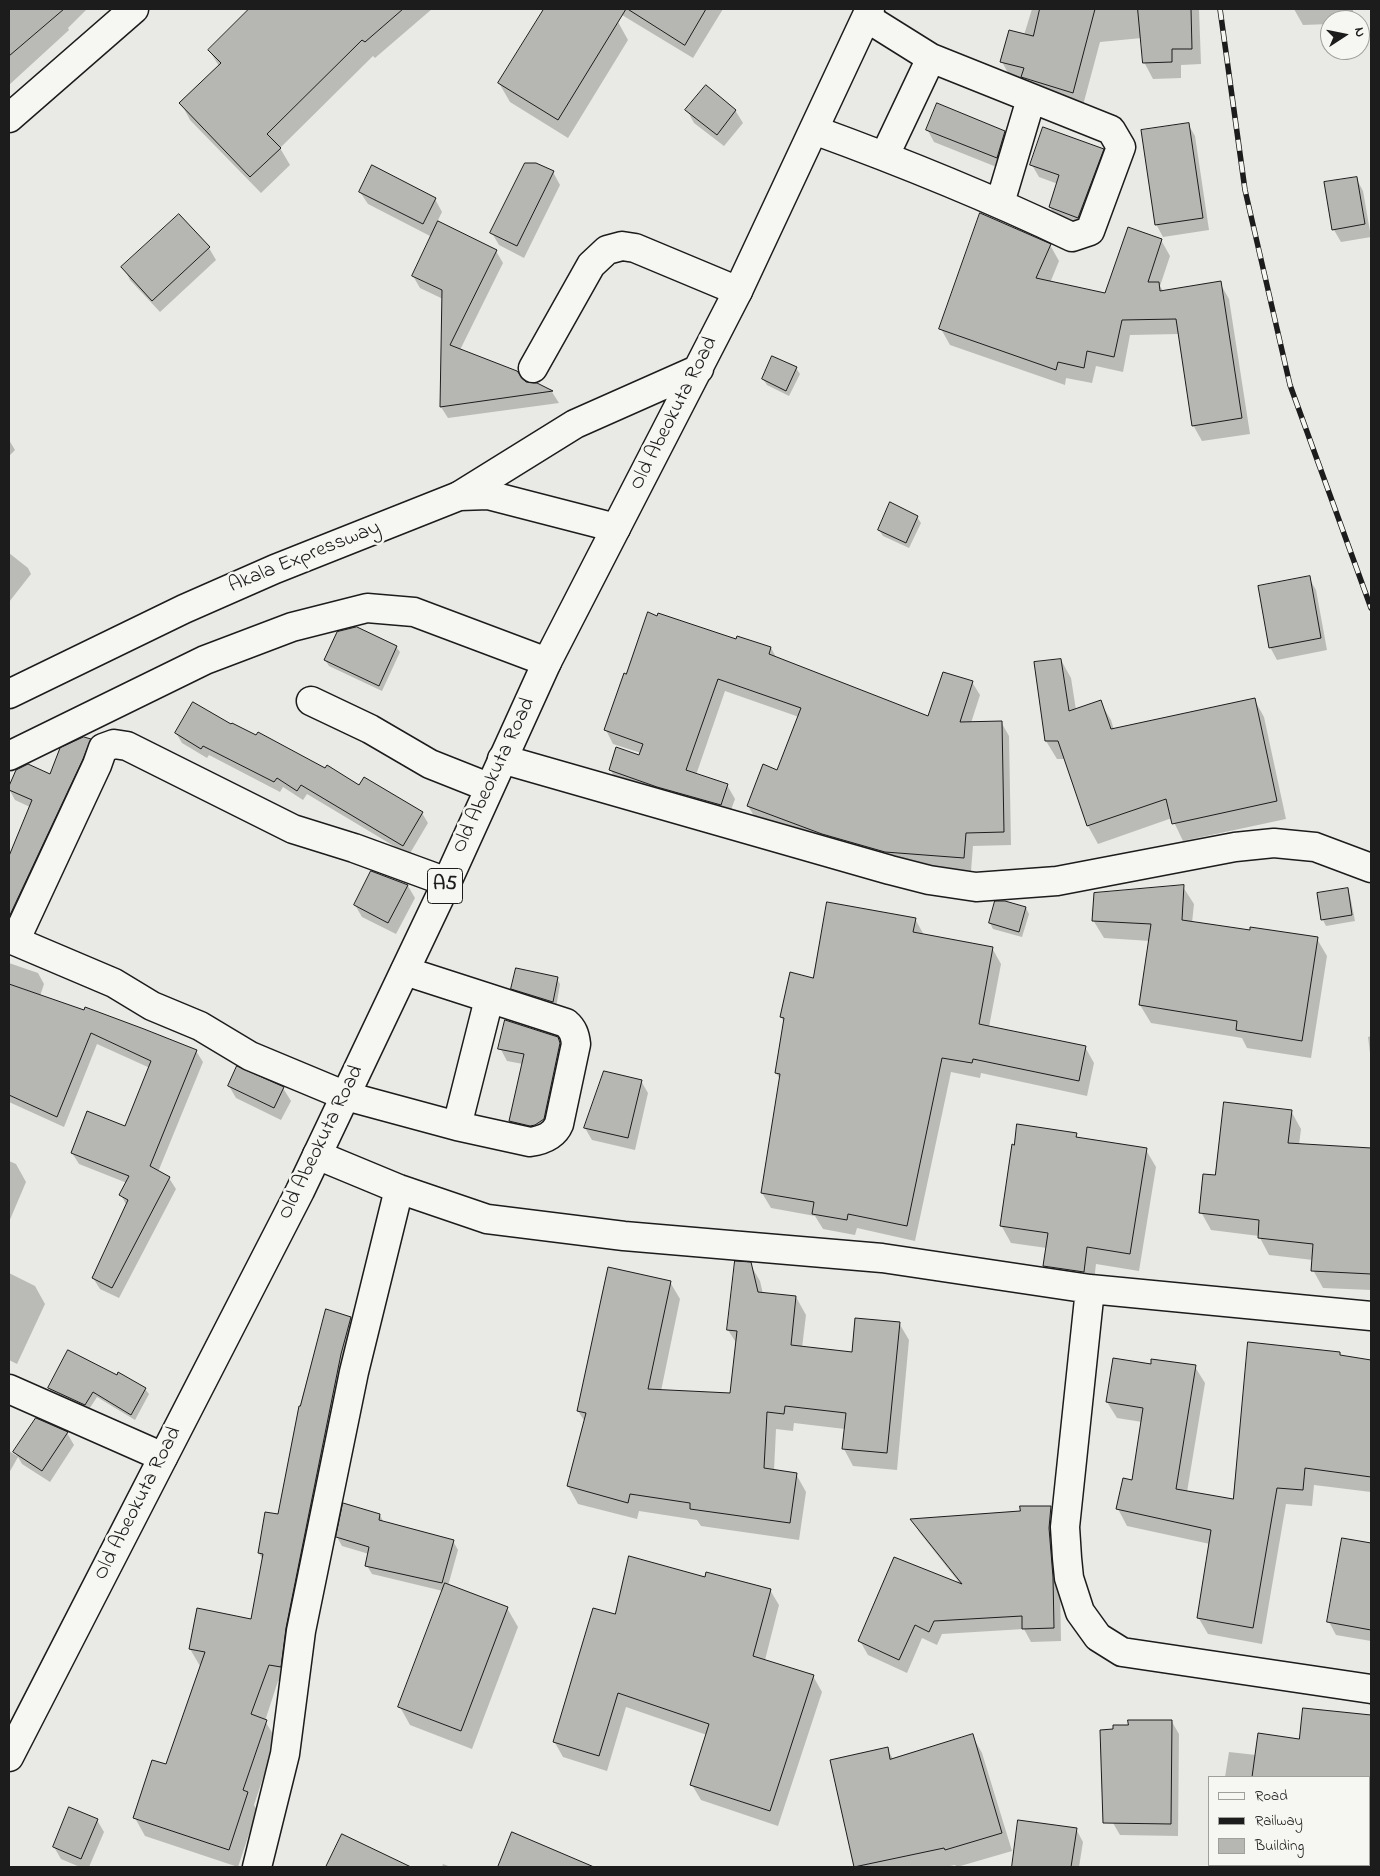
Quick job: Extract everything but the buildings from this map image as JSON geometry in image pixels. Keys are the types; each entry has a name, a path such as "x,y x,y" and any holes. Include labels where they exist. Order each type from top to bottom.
{"main road":[{"path":"9,118 134,9"},
{"path":"814,130 885,155 1000,203 1072,237 1090,231 1122,146 1111,130 931,58 869,14"},
{"name":"Old Abeokuta Road","path":"10,1751 317,1156 447,882 488,787 547,662 738,291 869,14"},
{"path":"885,155 931,58"},
{"path":"1000,203 1031,99"},
{"path":"533,368 591,265 607,250 622,246 635,248 738,291"},
{"path":"459,496 575,424 699,369"},
{"name":"Akala Expressway","path":"9,694 184,609 276,569 459,496 488,495 616,528"},
{"path":"9,756 205,660 292,627 367,608 414,612 547,662"},
{"path":"311,701 370,729 430,764 488,787"},
{"path":"405,971 566,1023 571,1027 576,1044 559,1124 550,1136 530,1142 456,1126 346,1096 250,1056 200,1026 152,1006 114,983 15,941 97,765 103,748 114,744 127,746 293,829 354,848 447,882"},
{"path":"502,760 890,870 928,880 976,887 1057,882 1235,847 1274,843 1314,847 1371,868"},
{"path":"456,1126 489,999"},
{"path":"317,1156 399,1189 487,1219 624,1236 882,1258 1090,1288 1371,1316"},
{"path":"257,1867 285,1754 301,1631 354,1372 399,1189"},
{"path":"1090,1288 1065,1527 1070,1578 1080,1612 1098,1637 1122,1652 1371,1689"},
{"path":"9,1389 163,1457"}],"railway":[{"path":"1220,9 1245,190 1290,385 1371,608"}]}
